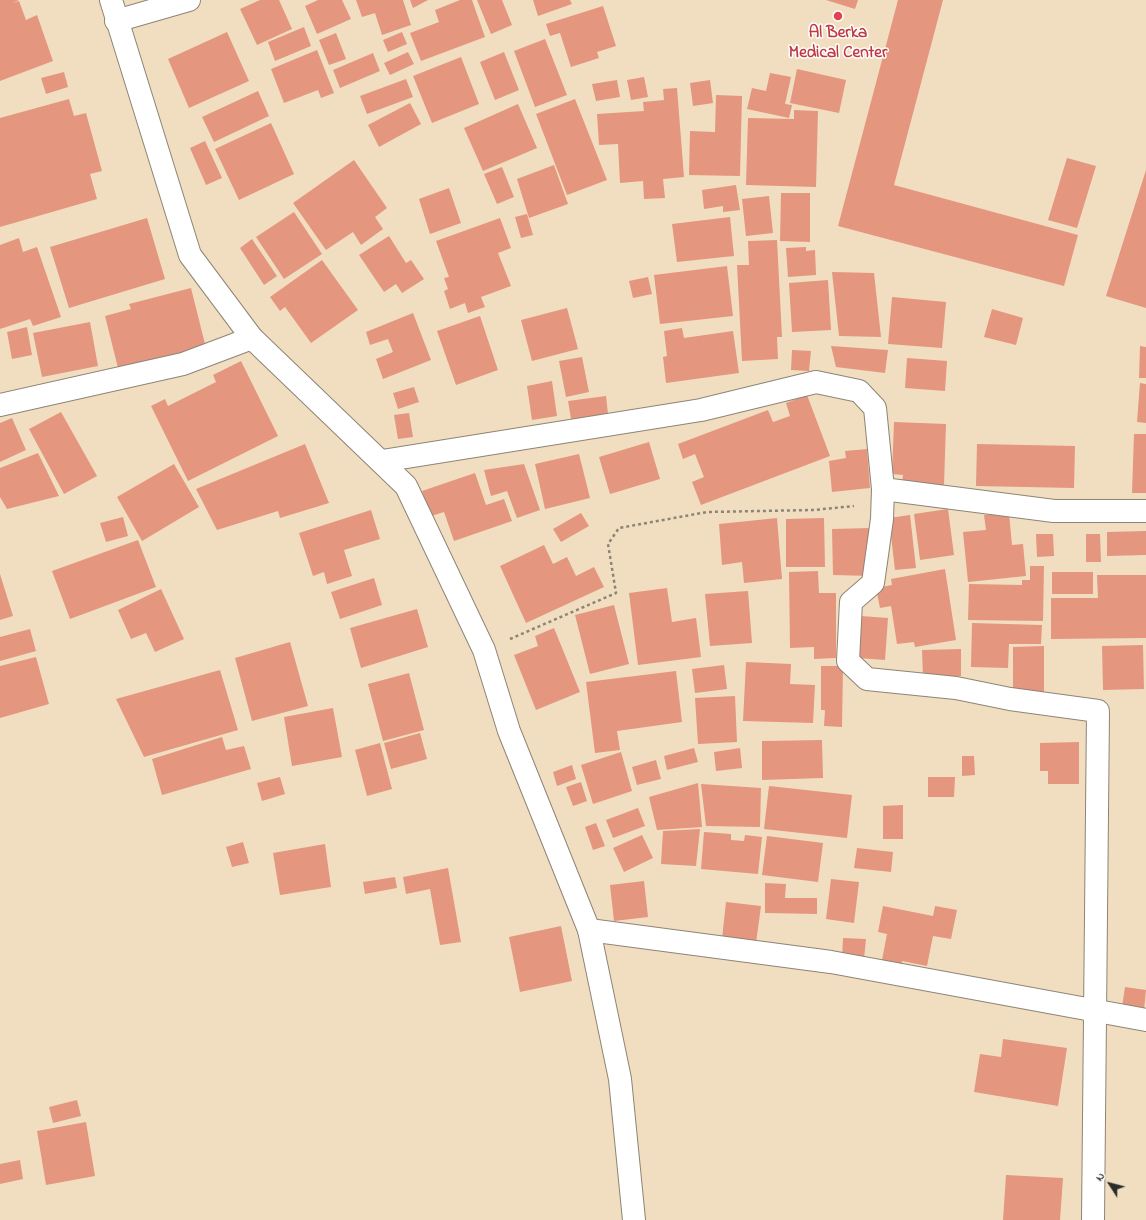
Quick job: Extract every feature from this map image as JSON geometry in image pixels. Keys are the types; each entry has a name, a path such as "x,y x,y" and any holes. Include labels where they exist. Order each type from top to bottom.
{"street":[{"path":"190,0 114,10 190,255 252,338 382,461 406,486 484,650 509,731 589,930 620,1079 634,1220"},
{"path":"0,405 182,364 252,338"},
{"path":"382,461 701,410 816,382 859,391 875,408 883,496 873,583 851,602 848,660 867,679 956,688 1010,699 1098,711 1093,1220"},
{"path":"883,496 1054,511 1146,511"},
{"path":"589,930 831,962 1146,1020"}],"path":[{"path":"484,650 616,593 608,544 619,528 707,512 814,510 883,496"}],"building":[{"path":"0,0 19,0 12,3 19,1 26,20 37,15 53,61 0,81"},
{"path":"260,0 279,0 292,29 257,45 240,9"},
{"path":"318,0 342,0 351,19 317,34 305,6"},
{"path":"356,0 403,0 411,25 382,35 375,13 362,17"},
{"path":"410,0 428,0 413,8"},
{"path":"460,0 472,0 485,37 421,61 410,33 439,22 435,10"},
{"path":"477,0 502,0 512,25 491,34"},
{"path":"533,0 570,0 572,4 538,16"},
{"path":"826,0 858,0 855,9"},
{"path":"898,0 943,0 894,185 1078,235 1064,286 838,226"},
{"path":"603,6 616,46 597,52 599,58 571,67 560,33 550,36 546,24"},
{"path":"304,27 311,46 275,61 268,42"},
{"path":"227,32 249,81 189,108 168,59"},
{"path":"402,32 407,44 388,52 383,40"},
{"path":"336,33 346,59 329,65 319,40"},
{"path":"545,39 567,95 535,107 514,51"},
{"path":"317,50 334,93 321,98 318,90 284,103 271,69"},
{"path":"408,52 414,64 390,75 384,63"},
{"path":"504,52 519,90 495,100 480,62"},
{"path":"373,53 380,71 340,88 333,70"},
{"path":"461,57 479,104 432,123 413,76"},
{"path":"797,69 846,80 839,113 790,103"},
{"path":"64,72 68,87 46,94 41,78"},
{"path":"770,73 791,77 785,104 792,105 789,118 747,109 752,88 766,91"},
{"path":"644,77 648,97 631,100 627,80"},
{"path":"406,79 413,97 367,114 360,96"},
{"path":"617,80 620,97 596,101 592,84"},
{"path":"710,80 713,103 693,106 690,83"},
{"path":"677,88 684,177 663,179 665,198 644,199 643,181 620,183 618,144 599,145 597,114 644,111 643,102 664,100 663,89"},
{"path":"258,91 269,116 214,142 202,117"},
{"path":"716,95 742,96 740,176 689,175 690,131 715,132"},
{"path":"69,99 74,116 86,113 102,171 90,174 97,199 0,227 0,118"},
{"path":"575,99 607,180 567,195 536,114"},
{"path":"410,103 421,124 379,147 368,125"},
{"path":"518,104 537,148 483,171 464,128"},
{"path":"794,110 818,111 816,187 746,185 748,118 794,119"},
{"path":"271,123 294,174 239,200 215,149"},
{"path":"205,141 222,178 206,185 190,148"},
{"path":"1067,158 1096,166 1077,228 1048,220"},
{"path":"354,160 387,208 375,217 383,229 361,245 353,232 326,250 293,203"},
{"path":"554,165 568,204 529,218 517,179"},
{"path":"502,167 514,197 497,204 484,174"},
{"path":"1146,170 1146,308 1106,296"},
{"path":"736,185 740,210 723,212 723,206 704,209 702,190"},
{"path":"449,188 461,223 430,234 419,199"},
{"path":"781,193 810,193 810,242 780,241"},
{"path":"769,196 773,233 746,236 742,199"},
{"path":"294,212 322,254 284,279 256,237"},
{"path":"527,214 533,235 521,238 515,217"},
{"path":"730,217 734,256 677,262 672,224"},
{"path":"147,218 165,279 69,308 50,247"},
{"path":"500,218 511,248 498,253 511,286 481,297 485,307 468,313 465,303 450,309 444,291 448,289 444,278 449,277 436,241"},
{"path":"389,236 406,263 411,260 424,279 402,293 396,284 384,292 359,255"},
{"path":"19,238 23,252 37,247 61,317 33,326 30,319 0,329 0,245"},
{"path":"252,239 277,276 264,285 240,248"},
{"path":"777,240 782,337 777,337 778,359 742,361 737,265 749,265 748,241"},
{"path":"806,247 806,251 815,250 816,275 788,277 786,248"},
{"path":"322,260 358,310 311,343 285,307 280,311 270,297"},
{"path":"727,266 733,316 660,324 654,275"},
{"path":"832,272 874,273 881,337 839,336"},
{"path":"648,277 652,294 633,298 629,281"},
{"path":"828,280 831,330 792,332 789,283"},
{"path":"191,288 206,348 120,376 105,316 131,309 129,304"},
{"path":"892,297 946,302 942,348 888,344"},
{"path":"567,308 578,349 532,361 521,320"},
{"path":"992,309 1023,318 1016,345 984,337"},
{"path":"413,313 431,360 383,379 376,359 393,352 388,339 370,345 366,332"},
{"path":"480,316 498,370 456,385 437,331"},
{"path":"90,322 98,366 42,377 33,333"},
{"path":"27,327 32,355 12,359 7,332"},
{"path":"682,328 684,338 733,331 739,373 666,383 663,357 667,356 664,331"},
{"path":"831,346 888,350 885,373 836,367"},
{"path":"1140,346 1146,347 1146,378 1139,378"},
{"path":"792,350 811,351 809,371 791,370"},
{"path":"582,357 589,392 566,397 559,361"},
{"path":"907,358 947,361 945,391 905,388"},
{"path":"241,361 278,436 188,481 151,406 165,399 168,406 216,382 213,375"},
{"path":"552,381 557,416 532,420 527,386"},
{"path":"1140,383 1146,384 1146,423 1137,422"},
{"path":"414,387 419,402 398,409 393,393"},
{"path":"807,395 830,456 701,505 692,482 704,477 695,454 683,459 678,444 768,410 773,422 790,416 786,403"},
{"path":"606,396 608,414 571,419 568,401"},
{"path":"61,412 97,476 64,494 29,429"},
{"path":"409,413 413,437 398,439 394,415"},
{"path":"12,418 26,450 0,462 0,423"},
{"path":"894,422 946,424 944,485 902,483 903,475 892,474"},
{"path":"1134,434 1146,434 1146,493 1132,493"},
{"path":"649,442 660,479 610,494 599,457"},
{"path":"305,444 329,503 280,518 278,511 217,530 196,489"},
{"path":"977,444 1075,446 1074,488 976,486"},
{"path":"867,449 870,488 832,492 829,461 846,458 845,451"},
{"path":"38,453 59,496 7,509 0,497 0,468"},
{"path":"579,454 590,498 545,509 535,464"},
{"path":"174,464 199,507 142,541 117,497"},
{"path":"524,464 540,510 517,518 507,491 491,496 484,470"},
{"path":"475,473 486,505 504,499 512,521 454,541 444,512 431,516 422,491"},
{"path":"948,509 954,555 920,560 914,514"},
{"path":"371,510 380,539 344,550 352,576 327,584 324,572 313,576 299,533"},
{"path":"581,513 589,526 561,542 553,529"},
{"path":"1009,513 1012,545 1023,544 1026,576 968,582 963,532 986,530 984,515"},
{"path":"910,515 916,568 895,570 889,518"},
{"path":"123,517 128,536 106,542 100,523"},
{"path":"777,518 782,579 744,583 742,562 722,565 719,524"},
{"path":"824,518 825,567 786,567 786,519"},
{"path":"871,528 872,576 833,575 832,529"},
{"path":"1146,531 1146,555 1107,556 1107,532"},
{"path":"1036,534 1053,534 1054,556 1037,557"},
{"path":"1086,534 1100,534 1101,562 1086,562"},
{"path":"138,540 156,587 70,619 52,571"},
{"path":"544,545 553,564 567,557 576,576 594,567 604,587 526,623 500,566"},
{"path":"1030,566 1044,566 1043,621 968,620 969,584 1022,585 1022,580 1030,580"},
{"path":"945,569 956,640 915,647 914,642 897,644 891,606 880,608 876,588 892,585 891,579"},
{"path":"818,571 819,593 836,593 836,658 814,659 814,647 790,648 789,572"},
{"path":"1052,572 1093,572 1093,594 1052,594"},
{"path":"0,574 13,616 0,620"},
{"path":"1097,575 1146,575 1146,638 1051,639 1051,598 1098,598"},
{"path":"374,578 382,605 340,619 331,592"},
{"path":"667,588 672,622 696,618 701,657 638,665 629,593"},
{"path":"161,589 184,639 155,652 146,633 131,639 118,610"},
{"path":"748,591 752,643 710,646 705,594"},
{"path":"614,605 629,664 590,674 575,615"},
{"path":"417,609 428,647 361,668 350,628"},
{"path":"861,616 888,618 885,660 858,658"},
{"path":"972,623 1042,625 1041,644 1009,644 1008,668 971,667"},
{"path":"554,628 580,692 536,710 514,655 538,646 535,636"},
{"path":"30,629 36,651 0,661 0,637"},
{"path":"290,642 308,706 252,721 235,658"},
{"path":"1143,645 1144,689 1103,690 1102,646"},
{"path":"1044,646 1044,696 1013,696 1013,647"},
{"path":"961,649 961,676 923,677 922,650"},
{"path":"36,657 49,704 0,718 0,666"},
{"path":"746,662 791,664 790,684 815,685 813,723 743,721"},
{"path":"724,665 727,689 695,693 692,669"},
{"path":"821,666 843,666 842,727 824,726 825,710 821,710"},
{"path":"220,670 238,730 144,757 116,699"},
{"path":"676,671 682,722 617,731 620,750 595,753 586,682"},
{"path":"409,673 424,730 383,741 368,684"},
{"path":"735,696 737,742 698,744 695,698"},
{"path":"333,708 342,757 292,766 284,717"},
{"path":"420,733 427,759 391,769 384,743"},
{"path":"222,737 226,750 244,746 251,769 162,795 152,759"},
{"path":"822,740 823,778 762,780 762,741"},
{"path":"1079,742 1079,784 1048,784 1048,771 1040,771 1040,743"},
{"path":"380,743 392,789 367,796 355,750"},
{"path":"694,748 698,762 667,770 664,756"},
{"path":"740,748 742,768 716,771 714,752"},
{"path":"621,752 632,791 593,804 581,765"},
{"path":"962,756 974,756 975,775 962,776"},
{"path":"656,760 661,779 637,785 632,767"},
{"path":"572,765 576,779 557,786 553,772"},
{"path":"280,777 285,794 262,801 257,783"},
{"path":"928,777 955,777 954,797 928,797"},
{"path":"581,782 587,801 573,806 566,787"},
{"path":"698,783 702,827 657,830 649,797"},
{"path":"701,784 761,788 760,827 706,826"},
{"path":"769,786 852,795 847,838 764,829"},
{"path":"903,805 903,839 883,839 883,806"},
{"path":"638,808 645,826 613,838 606,820"},
{"path":"596,823 605,846 593,850 585,827"},
{"path":"700,829 696,866 661,864 663,831"},
{"path":"704,832 731,834 731,840 744,841 745,835 762,837 758,874 701,869"},
{"path":"642,835 653,858 624,872 613,848"},
{"path":"767,836 823,843 818,882 762,875"},
{"path":"243,842 249,863 232,867 226,847"},
{"path":"325,844 331,887 280,895 273,853"},
{"path":"857,848 893,852 891,872 854,868"},
{"path":"448,868 461,942 440,945 430,889 406,894 403,877"},
{"path":"395,877 397,888 365,894 363,882"},
{"path":"831,879 859,882 854,923 826,919"},
{"path":"644,881 648,917 614,921 610,885"},
{"path":"765,883 786,884 785,898 817,898 817,914 765,913"},
{"path":"726,902 761,906 756,943 722,939"},
{"path":"883,906 933,916 935,906 957,910 951,939 933,936 927,966 902,961 902,964 882,960 887,934 878,932"},
{"path":"561,926 572,981 520,992 509,937"},
{"path":"843,938 866,939 864,959 842,958"},
{"path":"1125,987 1146,990 1144,1010 1122,1007"},
{"path":"1003,1039 1067,1048 1058,1106 974,1092 980,1054 1001,1057"},
{"path":"77,1100 81,1116 53,1123 49,1107"},
{"path":"86,1122 95,1176 46,1185 37,1131"},
{"path":"20,1160 23,1179 0,1184 0,1164"},
{"path":"1006,1175 1063,1178 1060,1220 1003,1220"}],"place":[{"name":"Al Berka Medical Center","path":"838,16"}]}
